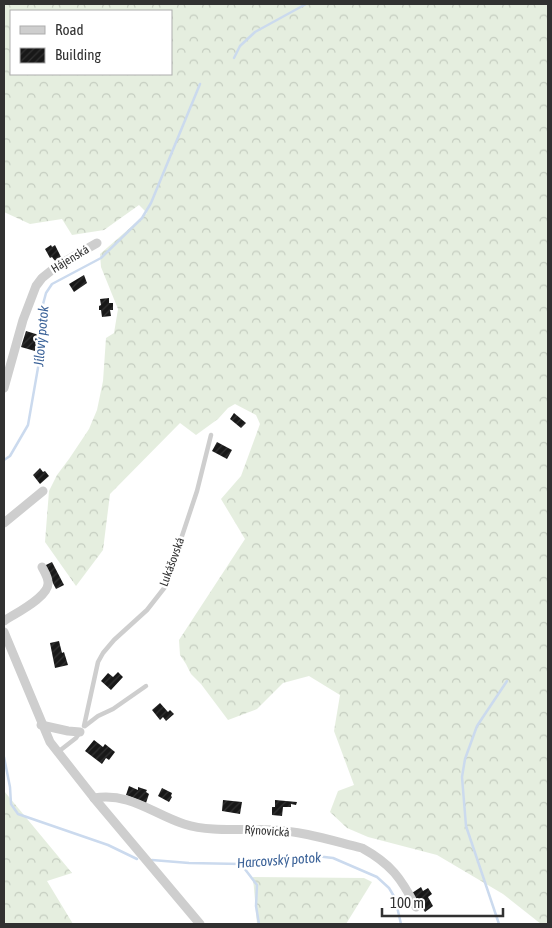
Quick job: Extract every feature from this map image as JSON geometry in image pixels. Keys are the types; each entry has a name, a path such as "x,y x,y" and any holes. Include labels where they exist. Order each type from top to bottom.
{"street":[{"name":"Hájenská","path":"4,388 23,320 36,286 56,266 97,243"},
{"path":"4,523 43,491"},
{"path":"4,621 42,595 48,582 42,567"},
{"path":"4,632 41,725 50,742 94,798 200,924"},
{"path":"41,725 68,731 82,729"},
{"name":"Rýnovická","path":"94,798 104,796 118,797 149,808 184,824 197,827 286,831 362,848 396,873 406,887 416,907"}],"lane":[{"name":"Lukášovská","path":"82,729 98,662 103,653 114,640 147,610 165,587 197,490 211,435"},
{"path":"57,752 76,738 82,729 98,716 113,709 146,686"}],"green space":[{"path":"4,4 548,4 548,924 541,924 503,894 437,855 368,837 347,828 330,812 338,791 354,785 334,731 340,695 309,676 283,683 257,709 228,720 201,684 191,674 180,655 179,640 245,539 221,499 241,476 260,424 256,415 235,404 196,435 180,423 110,494 103,550 76,586 45,542 49,491 57,475 89,429 97,410 103,381 106,338 114,333 118,309 101,267 100,254 147,213 139,205 104,230 72,235 62,219 30,224 4,212"},
{"path":"4,791 72,873 47,881 73,924 4,924"},
{"path":"253,877 364,878 372,882 346,924 257,924"}],"building":[{"path":"51,245 52,247 55,245 61,257 55,261 52,257 50,258 45,249"},
{"path":"84,275 87,283 74,292 69,284"},
{"path":"109,298 109,303 113,303 113,310 110,310 111,316 102,317 101,310 99,310 101,305 100,299"},
{"path":"26,331 39,335 35,351 21,347"},
{"path":"234,413 246,423 241,428 230,419"},
{"path":"217,442 232,450 227,459 212,451"},
{"path":"40,468 49,476 40,484 33,475"},
{"path":"52,562 64,585 56,589 44,566"},
{"path":"59,641 68,665 55,668 50,643"},
{"path":"118,672 123,677 111,690 101,681 108,673 113,677"},
{"path":"160,703 168,712 170,710 174,714 166,721 163,717 160,720 152,710"},
{"path":"94,740 103,747 105,744 115,752 109,760 106,758 102,764 85,751"},
{"path":"129,786 138,790 138,787 147,790 146,792 149,794 146,803 126,795"},
{"path":"162,788 172,793 169,802 158,796"},
{"path":"223,800 242,802 240,814 222,811"},
{"path":"275,800 297,802 296,805 291,804 291,807 283,807 282,816 272,815 272,807 275,807"},
{"path":"421,887 423,891 428,888 432,894 428,897 433,906 425,912 412,893"}],"waterway":[{"name":"Jílový potok","path":"234,58 240,46 255,32 306,4"},
{"name":"Jílový potok","path":"4,460 10,456 28,425 39,362 42,308 46,293 52,284 101,258 142,218 151,203 200,84"},
{"path":"499,924 466,826 462,777 465,759 477,726 507,681"},
{"name":"Harcovský potok","path":"4,757 10,787 11,804 18,814 108,845 137,859"},
{"name":"Harcovský potok","path":"152,860 241,864 316,856 333,858 377,877 389,888 395,898 401,924"},
{"path":"241,864 257,885 256,906 259,924"}]}
